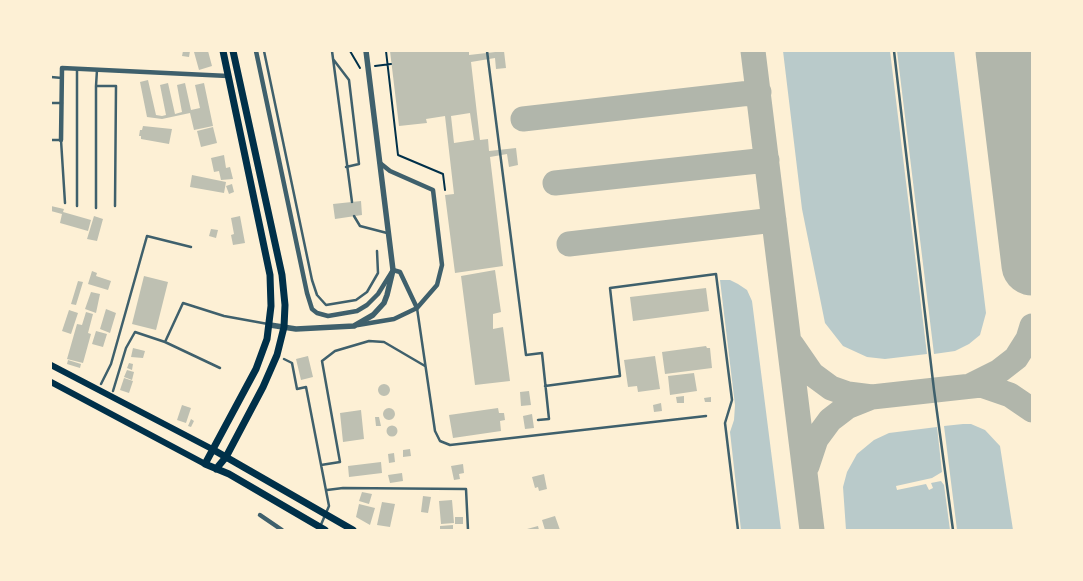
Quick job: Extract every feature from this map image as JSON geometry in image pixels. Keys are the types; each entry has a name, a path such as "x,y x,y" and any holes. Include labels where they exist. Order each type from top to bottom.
{"main road":[{"path":"205,464 250,382 262,353 270,324 270,275 223,51"},
{"path":"216,469 226,457 263,387 277,355 284,327 285,305 282,275 233,51"},
{"path":"51,365 226,457 328,514 352,530"},
{"path":"51,382 216,469 322,528"}],"street":[{"path":"256,51 307,294 312,309 317,313 328,316 357,311 378,294 393,270"},
{"path":"354,326 372,315 384,303 393,270 366,51"},
{"path":"61,140 62,68 228,76"},
{"path":"270,324 310,329 354,326 394,320 417,308 436,285 442,264 433,190 390,171 380,163"},
{"path":"393,270 400,272 417,308"},
{"path":"260,515 281,529"},
{"path":"274,530 281,529"}],"lane":[{"path":"264,51 312,280 317,295 326,305 356,300 367,292 378,273 377,250"},
{"path":"332,51 352,202"},
{"path":"487,51 526,355 542,353 549,419 538,420"},
{"path":"894,51 934,390 953,530"},
{"path":"332,58 349,80 359,164 346,167"},
{"path":"77,69 77,206"},
{"path":"96,208 97,70"},
{"path":"51,78 62,78"},
{"path":"96,86 116,86 115,206"},
{"path":"51,103 62,103"},
{"path":"51,140 61,140 64,203"},
{"path":"354,216 360,226 388,233"},
{"path":"101,384 112,364 147,236 191,247"},
{"path":"545,386 620,376 610,288 716,274 732,400 725,423 738,530"},
{"path":"165,342 183,303 224,316 270,324"},
{"path":"417,308 435,431 440,440 450,445 706,416"},
{"path":"113,390 126,348 135,332 165,342 220,368"},
{"path":"321,466 340,462 322,361 344,349 369,341 384,342 425,366"},
{"path":"284,359 292,363 297,389 306,387 327,490 328,514 322,528"},
{"path":"327,490 343,488 466,489 468,530"}],"path":[{"path":"386,51 398,155 443,174 445,190"}],"shaded area":[{"path":"783,51 890,51 927,354 885,359 867,357 843,346 825,323 802,209"},
{"path":"897,51 954,51 986,313 980,335 969,344 955,351 934,354"},
{"path":"720,280 730,280 738,284 747,290 752,301 781,530 741,530 730,432 734,420 735,405"},
{"path":"971,424 985,430 1000,446 1013,530 957,530 944,426"},
{"path":"937,427 942,472 932,478 896,486 897,490 926,484 929,490 933,488 931,483 941,481 944,485 950,530 846,530 843,487 847,472 857,454 874,440 889,433"}],"building":[{"path":"183,51 190,51 189,57 182,56"},
{"path":"208,51 212,66 199,70 194,52"},
{"path":"390,51 469,51 469,55 504,51 506,68 496,69 495,58 471,62 480,140 488,139 489,151 516,148 518,165 509,167 507,154 490,157 503,266 455,273 445,195 454,194 445,116 426,119 427,123 399,126","holes":["470,113 474,140 454,143 451,116"]},
{"path":"148,80 156,115 162,116 166,115 160,85 168,83 175,114 182,112 177,85 185,83 191,110 200,108 195,85 204,83 213,126 194,130 190,113 162,119 147,117 140,82"},
{"path":"143,126 172,129 169,144 141,139 141,136 139,136"},
{"path":"213,127 217,143 201,147 197,131"},
{"path":"224,155 226,168 230,167 233,179 221,180 219,171 214,172 211,158"},
{"path":"192,175 226,182 224,193 190,187"},
{"path":"232,184 234,192 229,194 226,186"},
{"path":"361,201 362,215 335,219 333,204"},
{"path":"51,206 64,209 63,212 91,220 88,231 60,223 62,214 51,211"},
{"path":"94,216 103,219 97,241 87,239"},
{"path":"240,216 245,243 233,245 231,235 234,234 231,218"},
{"path":"211,229 218,230 216,238 209,236"},
{"path":"495,270 501,312 493,314 493,329 503,327 510,381 475,385 461,276"},
{"path":"92,271 97,273 96,276 111,281 108,290 88,284"},
{"path":"144,276 168,282 156,330 132,324"},
{"path":"78,281 83,282 76,305 71,304"},
{"path":"706,288 709,311 633,321 630,297"},
{"path":"91,292 100,294 96,313 85,309"},
{"path":"106,309 116,313 110,333 100,329"},
{"path":"69,310 78,313 71,334 62,331"},
{"path":"86,312 93,314 88,333 91,334 83,363 67,359 77,324 82,325"},
{"path":"96,331 107,334 103,347 92,344"},
{"path":"706,346 710,348 712,368 665,374 662,352"},
{"path":"133,348 145,351 143,358 131,357"},
{"path":"308,356 313,377 301,380 296,359"},
{"path":"655,356 660,389 638,392 637,386 628,387 624,360"},
{"path":"68,360 81,364 80,368 67,364"},
{"path":"129,363 133,364 132,370 127,368"},
{"path":"127,370 134,372 132,380 124,377"},
{"path":"694,373 697,391 670,395 668,376"},
{"path":"124,378 133,381 129,393 120,390"},
{"path":"386,384 389,385 389,395 382,396 379,395 378,388 379,385"},
{"path":"529,391 531,405 521,406 520,392"},
{"path":"684,396 684,403 677,403 676,397"},
{"path":"711,397 711,402 705,402 704,398"},
{"path":"661,403 662,411 654,412 653,405"},
{"path":"182,405 191,408 186,423 177,420"},
{"path":"389,408 395,414 389,420 383,414"},
{"path":"498,408 499,413 504,413 505,420 500,421 501,431 453,438 449,415"},
{"path":"361,410 364,439 343,442 340,413"},
{"path":"532,414 534,428 525,429 523,416"},
{"path":"375,417 379,417 381,426 376,426"},
{"path":"191,419 194,421 191,427 188,426"},
{"path":"390,426 394,426 397,431 396,435 390,436 387,433 387,429"},
{"path":"410,449 411,456 403,457 403,450"},
{"path":"394,453 395,462 389,463 388,454"},
{"path":"381,462 382,473 349,477 348,466"},
{"path":"463,464 464,473 459,474 460,479 454,480 451,466"},
{"path":"402,473 403,481 390,483 388,475"},
{"path":"544,474 547,489 539,491 538,487 535,488 532,477"},
{"path":"362,492 372,494 369,504 359,501"},
{"path":"423,496 431,497 428,513 421,512"},
{"path":"452,500 454,523 441,524 439,501"},
{"path":"382,502 395,504 390,527 377,525"},
{"path":"359,504 375,508 370,525 356,517"},
{"path":"555,516 560,530 545,530 542,520"},
{"path":"455,517 463,517 463,524 455,524"},
{"path":"453,525 453,530 440,530 440,526"},
{"path":"538,526 539,530 527,530 527,529"}],"taxiway":[{"path":"753,51 812,530"},
{"path":"523,119 759,92"},
{"path":"555,183 767,160"},
{"path":"569,244 774,220"},
{"path":"972,385 998,372 1016,358 1028,339 1032,326"},
{"path":"792,345 812,374 831,388 848,394 872,397 981,385 1010,395 1032,410"},
{"path":"807,466 816,439 830,420 847,407 872,397"}],"runway":[{"path":"1006,51 1032,265"}]}
